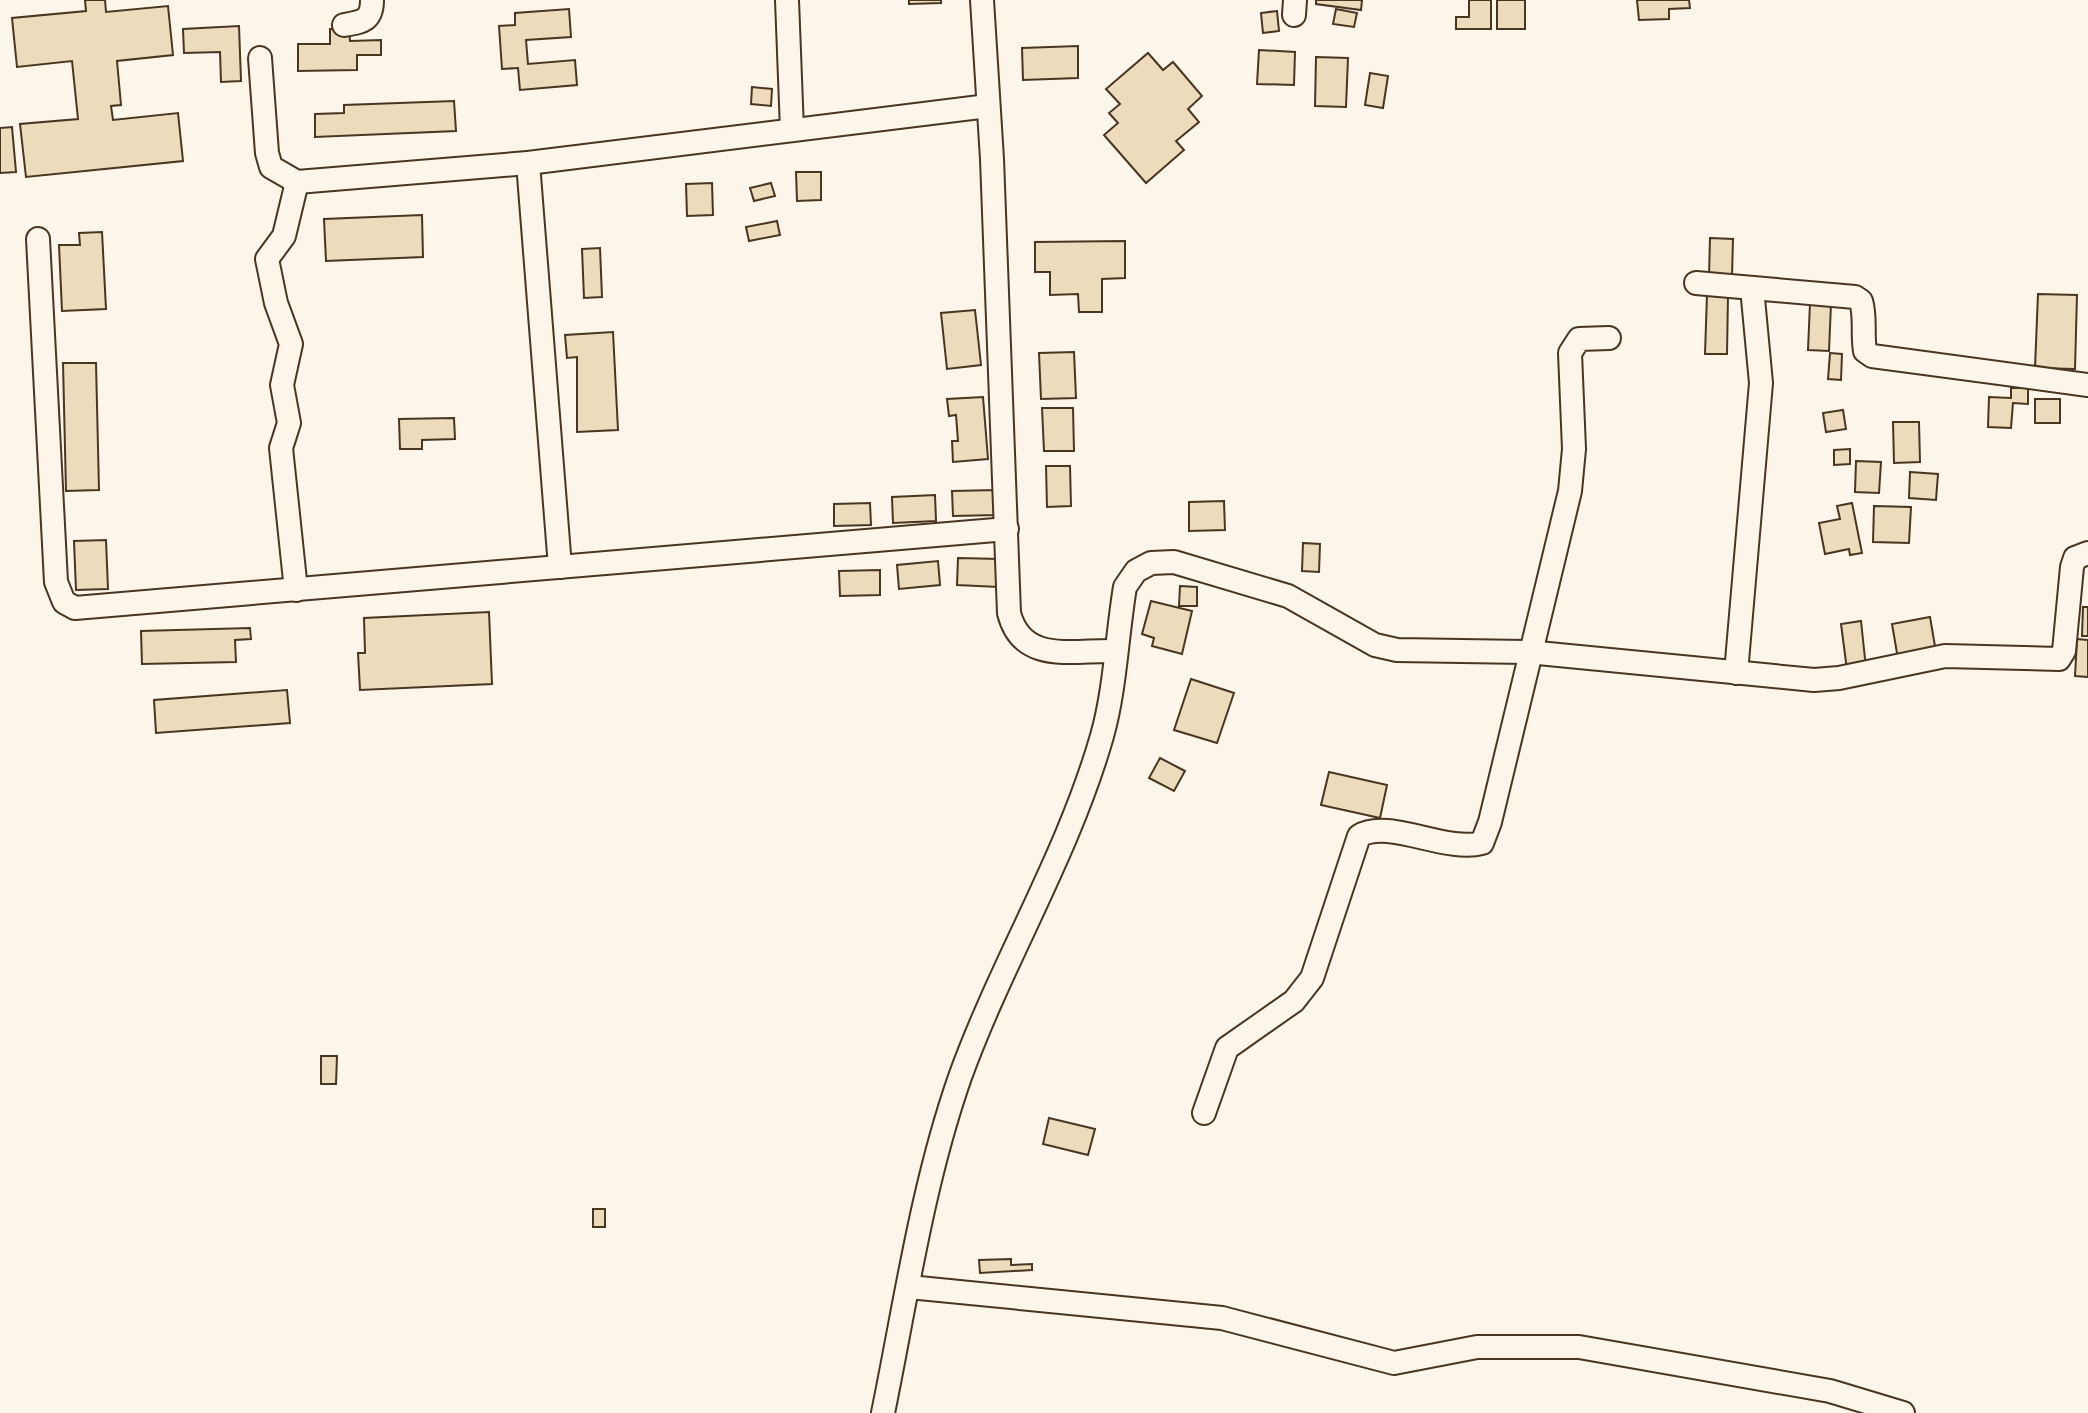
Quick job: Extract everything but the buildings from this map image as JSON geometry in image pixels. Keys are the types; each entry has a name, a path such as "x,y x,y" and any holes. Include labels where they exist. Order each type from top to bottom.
{"street":[{"path":"344,25 363,22 369,17 372,0"},
{"path":"787,0 792,130"},
{"path":"982,0 1009,613 1014,632 1026,645 1049,650 1114,651"},
{"path":"260,58 267,153 271,167 281,176 297,182 528,163 988,106"},
{"path":"528,163 560,567"},
{"path":"296,590 281,448 289,423 282,385 291,344 276,303 267,259 284,236 297,182"},
{"path":"38,239 56,582 64,602 87,609 1007,529"},
{"path":"1696,283 1855,297 1864,309 1865,351 1872,356 2088,385"},
{"path":"1736,673 1761,383 1752,288"},
{"path":"1204,1113 1227,1048 1294,1001 1312,978 1359,836 1377,831 1464,845 1482,843 1490,822 1528,652 1570,491 1574,449 1570,353 1579,339 1609,338"},
{"path":"883,1413 936,1150 961,1074 1090,775 1110,703 1114,651 1125,587 1136,571 1151,563 1174,562 1288,596 1386,647 1422,653 1528,652 1814,680 1839,678 1945,656 2059,659 2064,651 2072,567 2075,558 2088,553"},
{"path":"909,1287 1222,1318 1394,1363 1477,1347 1579,1347 1830,1391 1903,1413"}]}
